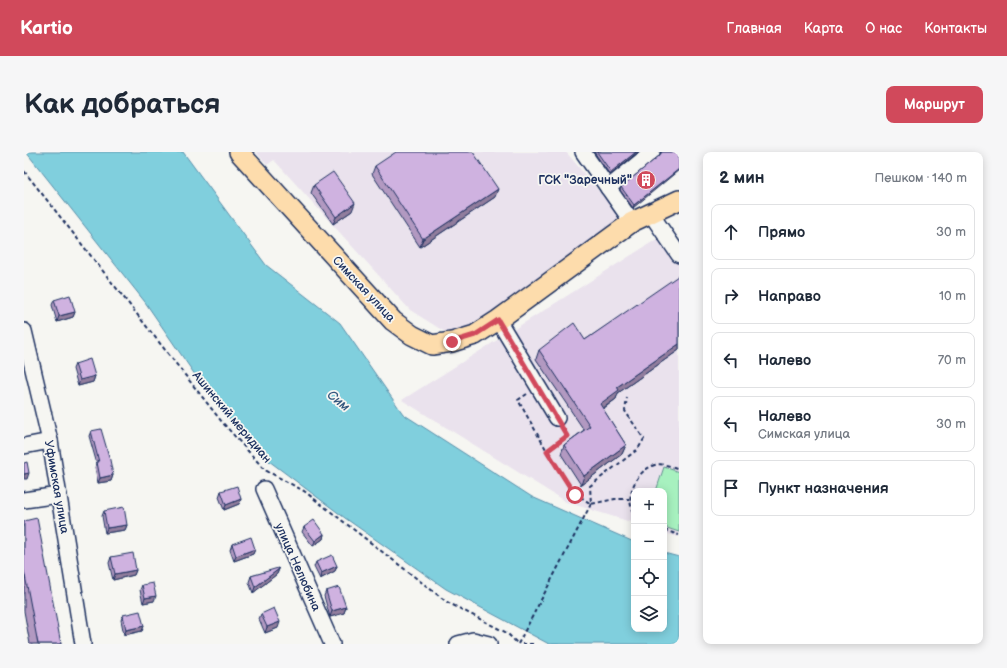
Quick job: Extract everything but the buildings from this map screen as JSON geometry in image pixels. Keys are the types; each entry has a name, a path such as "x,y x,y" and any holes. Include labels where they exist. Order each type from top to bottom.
{"main road":[{"name":"Симская улица","path":"238,152 393,321 412,335 432,345 452,342 475,335 498,320 632,222 679,200"}],"street":[{"path":"608,188 652,152"},
{"path":"589,154 608,188 632,222"},
{"path":"651,214 679,255"},
{"path":"498,320 557,418"},
{"name":"Уфимская улица","path":"24,331 50,441 83,644"},
{"path":"24,446 50,441"},
{"name":"улица Нелюбина","path":"264,489 332,644"},
{"path":"24,500 59,495"},
{"path":"458,644 473,640 489,644"}],"path":[{"name":"Ашинский меридиан","path":"24,171 222,422 265,470 304,491 447,602 507,633 518,644"},
{"path":"538,387 518,400 547,451 575,495 578,495 591,504 615,499 630,499"},
{"path":"518,644 591,504 590,486 638,448 644,439 625,411 628,398"},
{"path":"547,451 567,436 557,418"},
{"path":"631,502 630,499 634,486 642,472 652,466 665,465 679,469"},
{"path":"667,531 679,534"},
{"path":"522,644 535,644"}],"shaded area":[{"path":"256,152 566,152 625,222 453,337 410,310 274,160 267,165"},
{"path":"668,232 679,243 679,537 667,534 667,488 631,488 631,522 566,502 402,400"}],"green space":[{"path":"664,467 679,472 679,532 667,528 667,488 657,488"}],"water":[{"name":"Сим","path":"26,152 183,152 266,265 340,323 403,414 532,497 631,541 631,632 667,632 667,554 679,557 679,644 549,644 446,589 345,518 257,452 202,385 145,302"}],"place":[{"name":"ГСК \"Заречный\"","path":"646,180"}],"route":[{"path":"452,342 475,335 498,320 567,436 547,451 575,495"}]}
